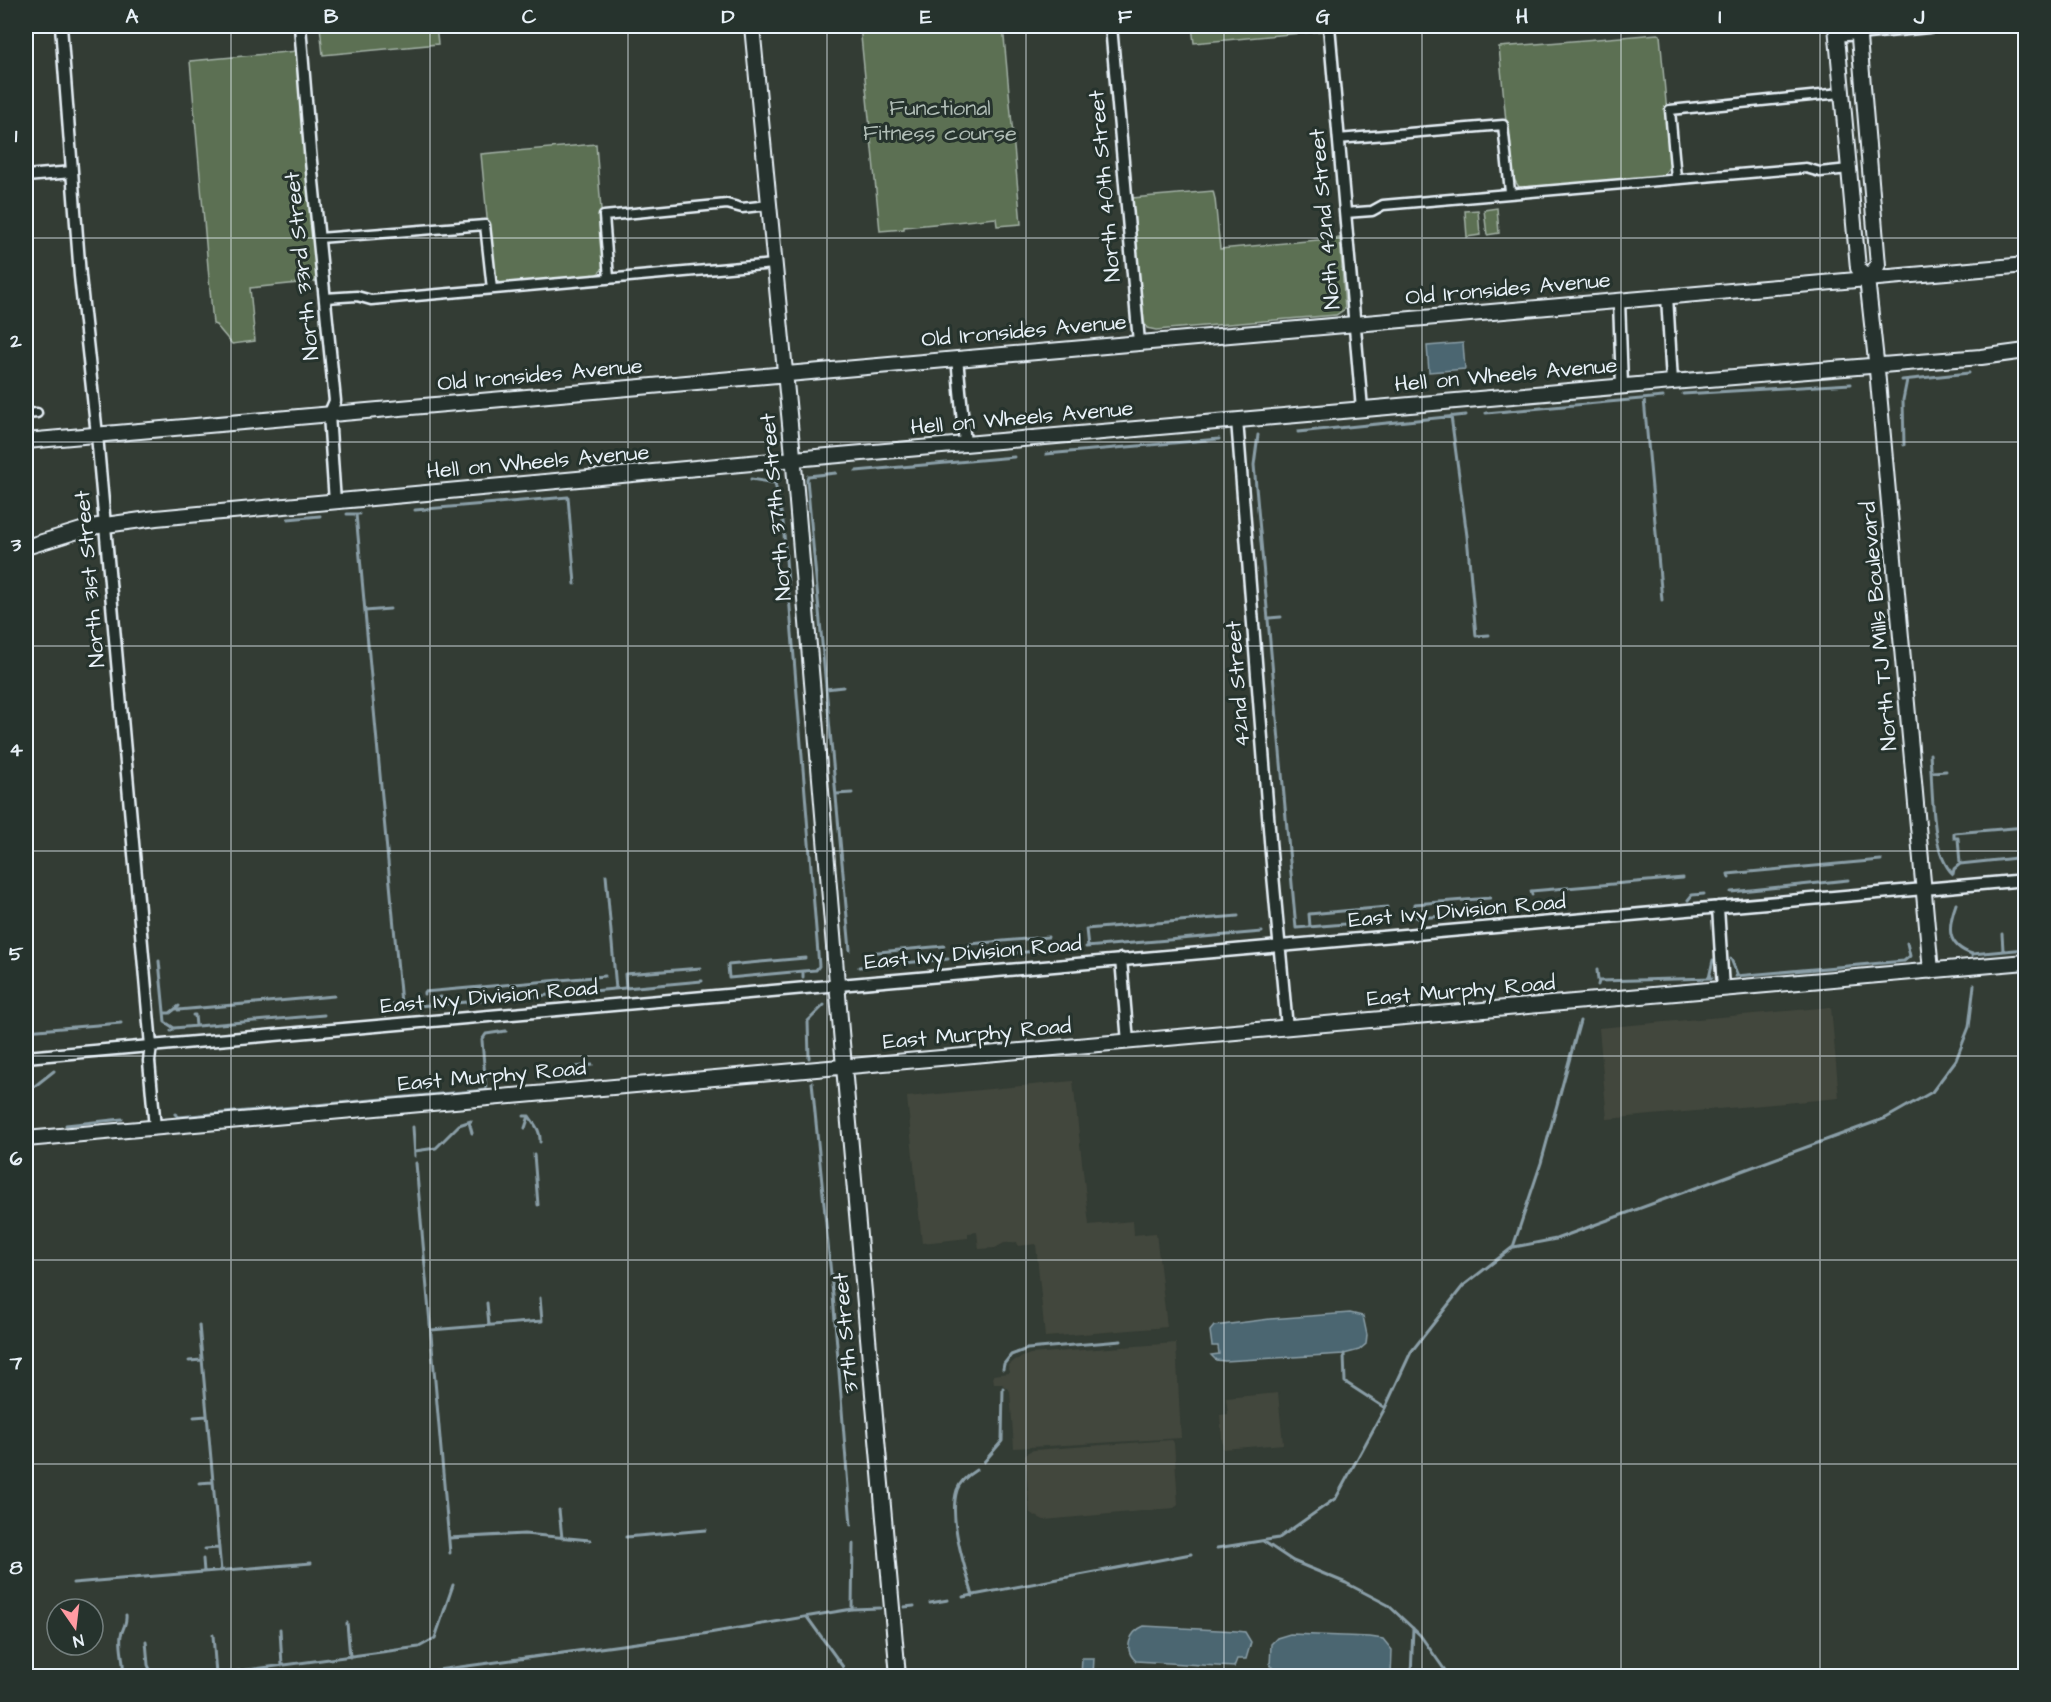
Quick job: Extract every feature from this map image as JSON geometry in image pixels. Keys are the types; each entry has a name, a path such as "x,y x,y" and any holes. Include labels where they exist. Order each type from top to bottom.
{"street":[{"name":"North 31st Street","path":"61,26 80,276 97,435 152,1046 149,1061 155,1128"},
{"name":"North 33rd Street","path":"300,26 335,401 329,415 334,502"},
{"name":"North 37th Street","path":"752,26 794,459 837,985"},
{"name":"North 40th Street","path":"1111,26 1139,342"},
{"name":"Noth 42nd Street","path":"1329,26 1362,409"},
{"path":"1836,31 1940,26"},
{"name":"North TJ Mills Boulevard","path":"1858,30 1878,265 1868,278"},
{"name":"North TJ Mills Boulevard","path":"1836,31 1858,268 1868,278 1931,970"},
{"path":"1676,178 1670,110 1841,93"},
{"path":"1338,139 1503,125 1510,192"},
{"path":"1345,213 1372,211 1383,204 1510,192 1806,168 1820,172 1849,169"},
{"path":"26,176 72,172"},
{"path":"609,278 604,216 727,204 742,208 769,205"},
{"path":"319,238 485,225 492,289"},
{"path":"325,298 357,296 371,300 774,264"},
{"name":"Old Ironsides Avenue","path":"26,441 2025,265"},
{"path":"1667,296 1672,381"},
{"path":"1619,300 1622,386"},
{"name":"Hell on Wheels Avenue","path":"26,547 78,530 147,519 794,459 1672,381 1981,357 2025,351"},
{"path":"957,358 965,444"},
{"path":"26,414 37,413"},
{"name":"42nd Street","path":"1237,420 1287,1028"},
{"name":"East Ivy Division Road","path":"26,1057 2025,880"},
{"path":"1718,908 1723,989"},
{"path":"1120,959 1128,1042"},
{"name":"East Murphy Road","path":"26,1139 2025,962"},
{"name":"37th Street","path":"837,985 898,1677"}],"shaded area":[{"path":"1831,1007 1839,1098 1607,1119 1599,1028"},
{"path":"1073,1081 1089,1225 1133,1221 1134,1235 1156,1233 1167,1327 1045,1337 1036,1244 1018,1246 1017,1242 1004,1243 995,1248 979,1249 977,1232 968,1233 968,1238 922,1243 907,1097"},
{"path":"1176,1343 1181,1438 1014,1448 1010,1391 1002,1384 994,1384 993,1375 1009,1373 1008,1366 1015,1360 1030,1354"},
{"path":"1278,1393 1283,1444 1223,1449 1220,1415 1228,1414 1226,1398"},
{"path":"1172,1440 1178,1505 1174,1508 1044,1520 1030,1513 1025,1456 1028,1452"}],"green space":[{"path":"320,26 436,26 438,44 323,55"},
{"name":"Functional Fitness course","path":"860,26 1003,26 1021,224 997,226 996,218 880,231"},
{"path":"1192,26 1322,26 1322,31 1194,43"},
{"path":"1660,35 1671,158 1666,172 1662,176 1526,189 1519,187 1511,175 1499,47"},
{"path":"297,51 318,281 250,288 255,341 232,344 213,324 190,61"},
{"path":"596,144 604,268 595,276 506,285 498,281 492,270 481,154"},
{"path":"1213,191 1220,249 1340,238 1345,309 1336,315 1156,330 1147,328 1144,322 1132,198"},
{"path":"1497,208 1499,233 1487,235 1484,210"},
{"path":"1478,210 1480,235 1467,237 1465,211"}],"water":[{"path":"1463,343 1465,369 1429,372 1427,346"},
{"path":"1350,1313 1363,1316 1367,1335 1366,1344 1359,1350 1344,1354 1225,1361 1216,1360 1211,1355 1219,1354 1218,1346 1212,1346 1210,1331 1214,1326"},
{"path":"1144,1626 1245,1632 1251,1642 1246,1659 1237,1659 1234,1667 1136,1661 1130,1652 1131,1637"},
{"path":"1290,1634 1383,1639 1392,1650 1391,1676 1269,1676 1273,1675 1273,1667 1270,1666 1271,1644 1277,1638"},
{"path":"1082,1658 1094,1658 1093,1676 1081,1676"}],"waterway":[{"path":"1902,380 1969,373"},
{"path":"1904,445 1903,400 1907,380"},
{"path":"1683,394 1851,384"},
{"path":"1486,413 1663,397"},
{"path":"1644,399 1662,600"},
{"path":"1298,432 1466,415"},
{"path":"1451,416 1467,536 1476,636 1489,635"},
{"path":"1258,435 1254,465 1296,928 1370,922"},
{"path":"1046,454 1219,439"},
{"path":"856,471 1014,457"},
{"path":"836,473 808,476 807,479 850,950"},
{"path":"751,479 775,483 783,522 819,966 816,970 803,971"},
{"path":"415,510 568,497 575,584"},
{"path":"347,514 359,514"},
{"path":"356,514 401,1003 393,1004"},
{"path":"288,519 320,516"},
{"path":"365,611 390,609"},
{"path":"1269,618 1281,617"},
{"path":"826,689 843,687"},
{"path":"1930,754 1936,835 1940,851 1953,874 1954,869 1960,864 2026,857"},
{"path":"1932,772 1946,771"},
{"path":"836,794 852,793"},
{"path":"1960,864 1958,838 1954,838 1954,833 2026,827"},
{"path":"1729,878 1728,874 1881,860"},
{"path":"606,875 616,989"},
{"path":"1532,895 1531,891 1683,878"},
{"path":"1731,892 1848,880"},
{"path":"1688,900 1692,895 1704,894"},
{"path":"1490,898 1414,904 1414,916 1418,918 1507,911"},
{"path":"1956,904 1951,920 1951,934 1957,945 1972,956"},
{"path":"1310,927 1309,914 1387,907"},
{"path":"1534,909 1552,908"},
{"path":"1088,947 1086,929 1238,916"},
{"path":"1086,947 1262,932"},
{"path":"2002,934 2003,950"},
{"path":"971,957 970,944 1048,937"},
{"path":"1736,976 1904,961 1910,956 1907,943"},
{"path":"868,966 867,953 944,946"},
{"path":"969,957 1061,949"},
{"path":"1972,954 2026,949"},
{"path":"803,977 803,971 729,978 728,965 805,958"},
{"path":"859,967 948,959"},
{"path":"1731,959 1738,976"},
{"path":"1709,978 1713,960"},
{"path":"159,961 165,1022 174,1028"},
{"path":"626,988 625,974 701,968"},
{"path":"1597,970 1598,980"},
{"path":"424,994 424,992 605,976"},
{"path":"1598,985 1599,981 1712,978"},
{"path":"527,997 702,981"},
{"path":"1514,1247 1556,1239 1886,1118 1932,1092 1956,1060 1969,1027 1974,985"},
{"path":"178,1010 334,996"},
{"path":"439,997 441,997 442,1004"},
{"path":"401,1004 412,1003 417,1006 505,999"},
{"path":"809,1058 808,1021 824,1005"},
{"path":"165,1013 170,1013 179,1006"},
{"path":"193,1015 195,1015 196,1026"},
{"path":"171,1031 174,1028 324,1015"},
{"path":"1217,1548 1279,1538 1336,1498 1385,1408 1411,1352 1463,1286 1513,1247 1541,1163 1580,1021"},
{"path":"26,1031 121,1023"},
{"path":"175,1114 179,1117 486,1090 482,1040 486,1034 506,1031"},
{"path":"575,1067 592,1065"},
{"path":"26,1093 54,1071"},
{"path":"812,1082 833,1295 851,1525"},
{"path":"524,1116 529,1116 535,1125 540,1135 540,1142"},
{"path":"525,1128 529,1116"},
{"path":"66,1125 122,1119"},
{"path":"415,1151 436,1148 459,1125 471,1121"},
{"path":"469,1122 472,1133"},
{"path":"413,1127 415,1156"},
{"path":"534,1154 538,1205"},
{"path":"416,1163 450,1553"},
{"path":"431,1330 542,1321 540,1298"},
{"path":"487,1303 489,1325"},
{"path":"199,1325 221,1571"},
{"path":"1003,1369 1011,1355 1027,1349 1121,1341"},
{"path":"1344,1354 1345,1382 1385,1408"},
{"path":"189,1361 202,1360"},
{"path":"984,1462 1002,1441 1003,1388"},
{"path":"194,1417 207,1416"},
{"path":"973,1596 956,1529 955,1502 960,1484 976,1470"},
{"path":"199,1483 212,1482"},
{"path":"559,1510 562,1538"},
{"path":"626,1537 706,1530"},
{"path":"449,1538 524,1534 590,1540"},
{"path":"1263,1541 1293,1561 1346,1583 1388,1605 1420,1635 1449,1676"},
{"path":"852,1608 853,1544"},
{"path":"205,1549 218,1548"},
{"path":"963,1597 1191,1554"},
{"path":"203,1559 204,1572"},
{"path":"73,1583 311,1563"},
{"path":"202,1676 419,1647 435,1638 453,1585"},
{"path":"930,1603 948,1600"},
{"path":"904,1607 914,1606"},
{"path":"393,1676 703,1634 852,1609 880,1608"},
{"path":"123,1676 121,1635 126,1615"},
{"path":"807,1617 843,1667"},
{"path":"347,1623 350,1657"},
{"path":"1411,1676 1413,1628"},
{"path":"280,1629 282,1666"},
{"path":"213,1635 216,1674"},
{"path":"146,1641 148,1665 153,1676"}]}
